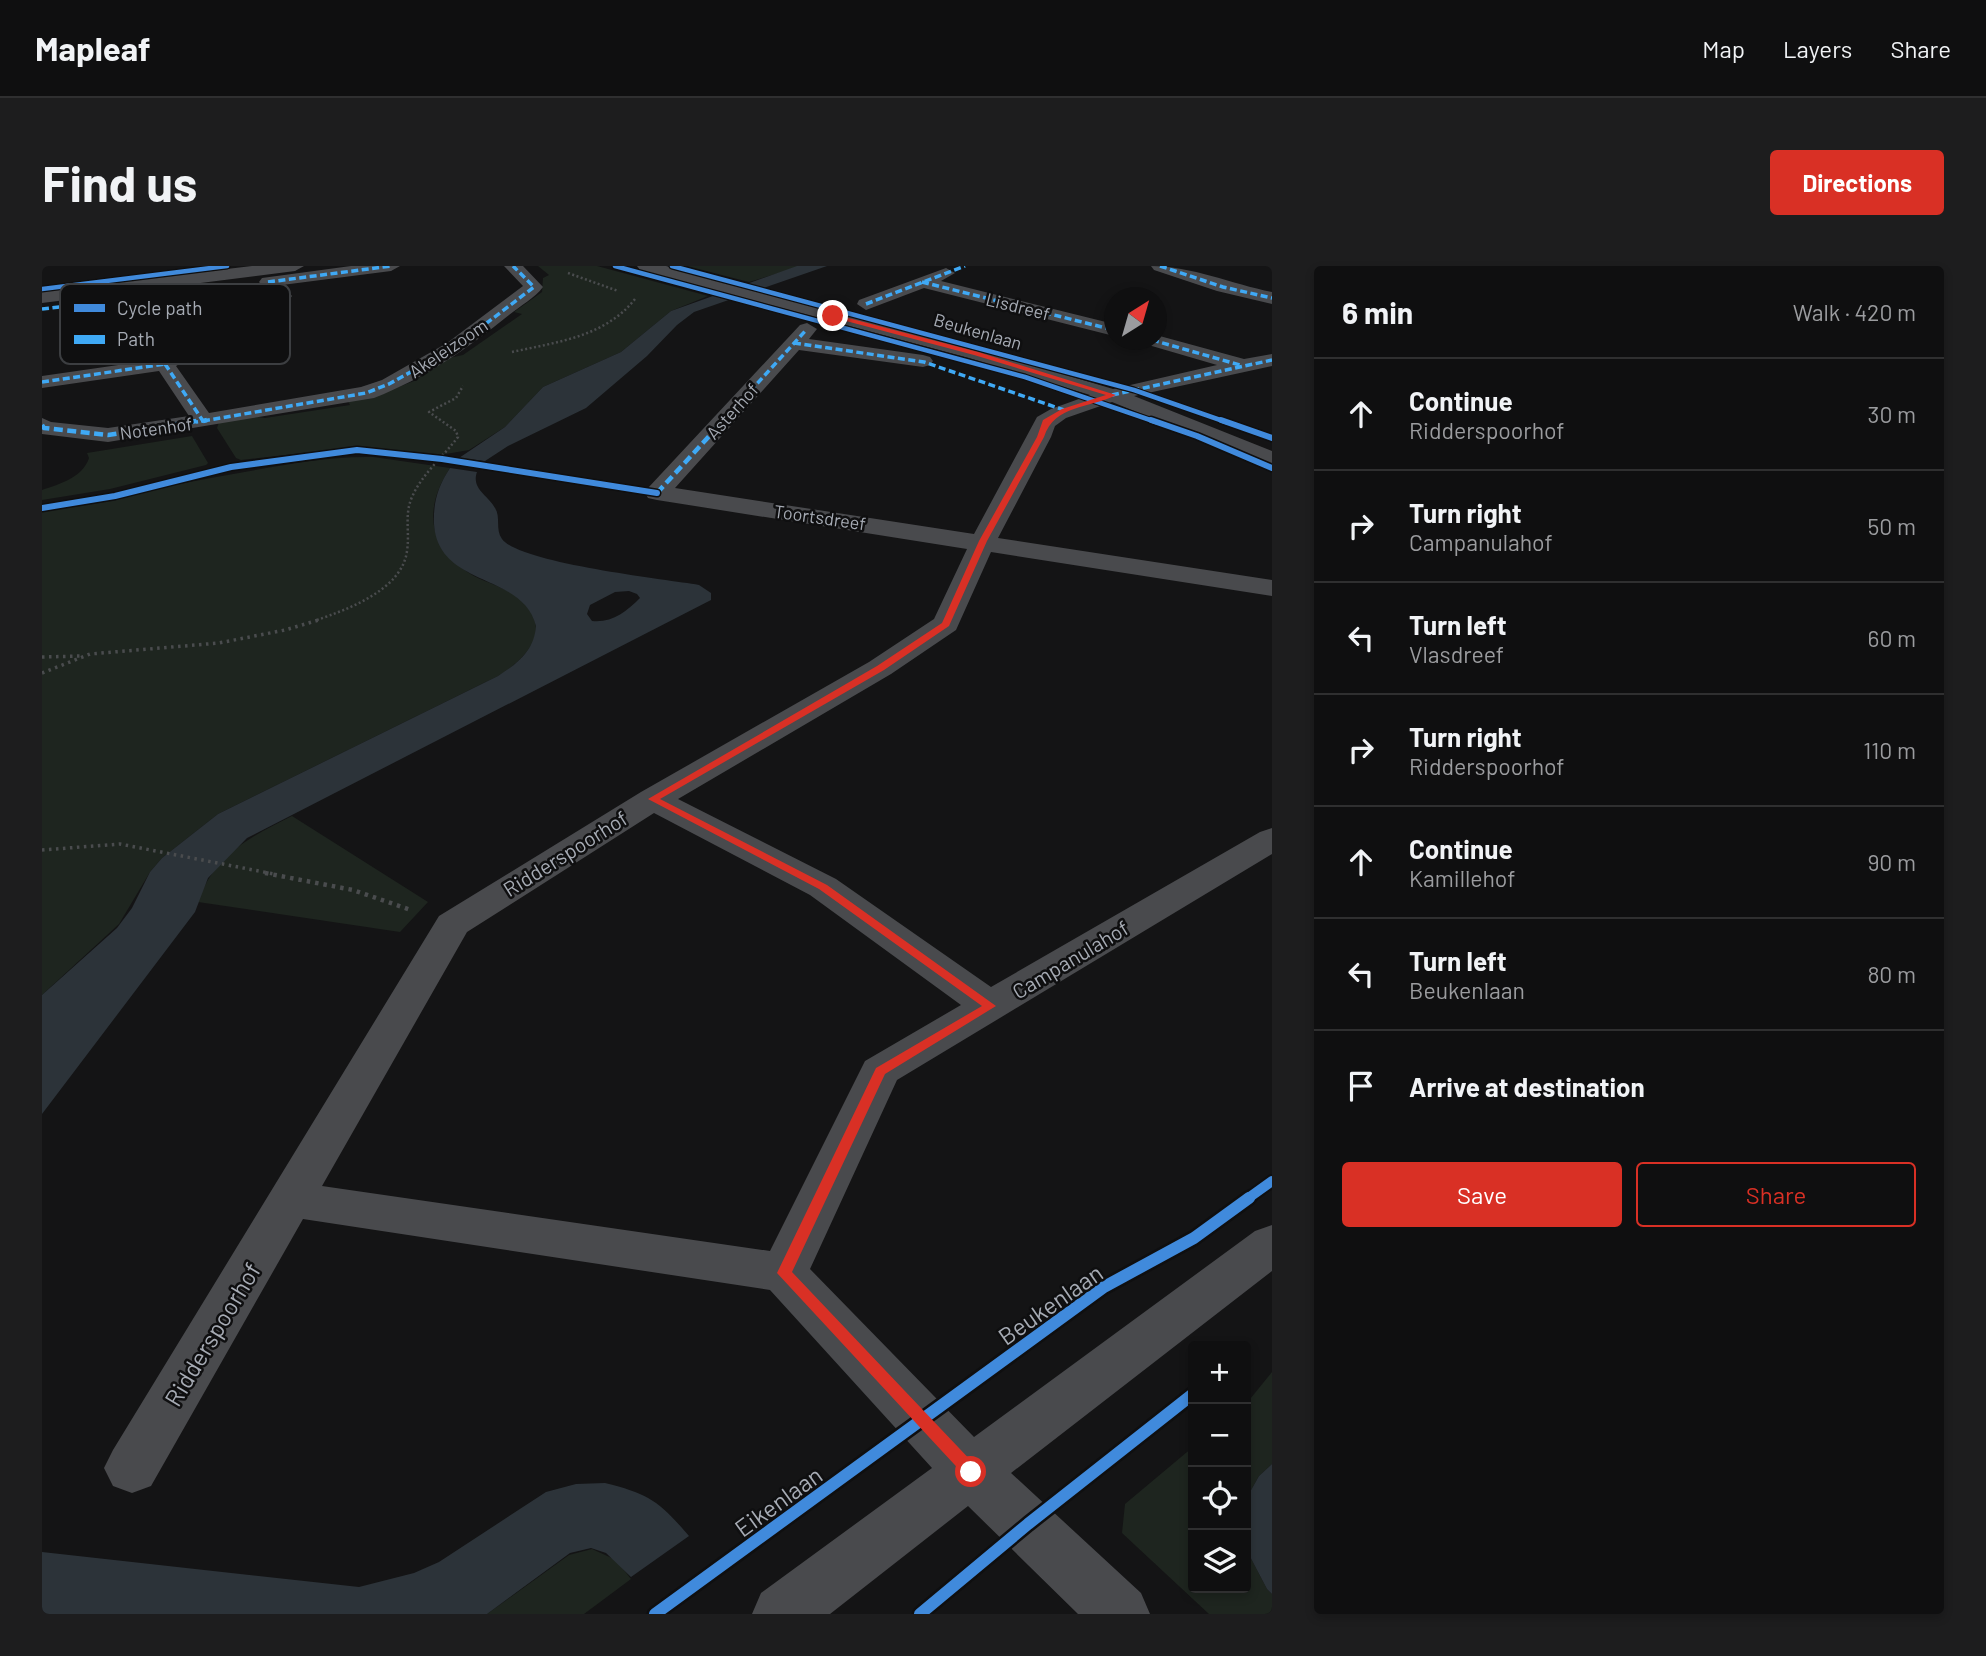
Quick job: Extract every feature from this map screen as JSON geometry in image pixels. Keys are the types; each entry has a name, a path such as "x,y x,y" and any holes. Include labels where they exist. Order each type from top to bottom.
{"street":[{"path":"195,284 298,271 391,266"},
{"name":"Akeleizoom","path":"203,421 366,393 392,385 436,361 534,287 513,266"},
{"name":"Beukenlaan","path":"646,266 976,354 1112,395 1272,459"},
{"path":"866,304 965,266"},
{"path":"1160,266 1223,287 1272,298"},
{"path":"270,284 268,282 298,271"},
{"name":"Lisdreef","path":"922,282 1104,327"},
{"path":"42,297 60,295"},
{"path":"42,309 60,306"},
{"name":"Asterhof","path":"657,493 800,336 924,362 1064,410"},
{"path":"1167,344 1243,366"},
{"path":"1064,410 1112,395 1272,360"},
{"path":"42,382 159,364"},
{"name":"Notenhof","path":"42,425 44,428 108,435 203,421 166,364"},
{"name":"Ridderspoorhof","path":"132,1468 452,924 653,799 880,668 946,624 983,541 1040,437 1045,421 1064,410"},
{"name":"Toortsdreef","path":"657,493 983,541"},
{"path":"983,541 1272,588"},
{"path":"653,799 823,887 990,1006"},
{"name":"Campanulahof","path":"784,1273 880,1071 1272,839"},
{"path":"292,1199 784,1273 971,1472 1121,1614"},
{"path":"782,1614 1272,1244"}],"path":[{"path":"511,352 597,328 629,310 635,298 580,279 564,270"},
{"path":"42,657 82,656 234,642 281,631 332,614 364,599 393,578 408,557 409,505 423,482 458,438 456,431 429,412 456,398 466,382"},
{"path":"429,458 454,461"},
{"path":"42,673 82,656"},
{"path":"42,850 120,844 163,851 353,890 452,924"}],"shaded area":[{"path":"538,266 597,266 708,296 671,311 621,352 543,387 505,427 469,450 440,455 356,447 241,460 236,458 217,428 219,422 251,416 265,418 350,405 348,401 383,393 414,381 449,358 463,355 522,314 514,312 542,292 543,278 549,275"},
{"path":"687,266 802,266 749,282"},
{"path":"797,266 827,266 694,312 586,408 508,446 485,461 459,458 505,427 543,387 621,352 671,311"},
{"path":"192,436 208,463 206,465 110,489 42,500 42,490 70,479 82,470 89,458 87,453"},
{"path":"373,457 450,468 441,483 433,512 438,539 455,562 469,573 508,591 526,605 536,627 529,648 510,668 498,676 218,814 162,858 150,872 119,924 42,995 42,511 289,464"},
{"path":"450,468 477,472 478,487 497,512 500,535 514,548 562,563 699,585 711,593 711,600 247,838 208,878 195,912 42,1114 42,995 117,928 132,908 150,872 162,858 218,814 498,676 518,661 532,643 536,626 528,609 515,596 465,570 450,559 439,545 434,509 439,488","holes":["629,591 640,598 612,618 592,621 587,614 590,605 615,592"]},
{"path":"292,816 428,902 400,932 198,902 214,872 235,849"},
{"path":"1272,1372 1272,1464 1259,1476 1251,1490 1251,1404 1251,1398"},
{"path":"1188,1451 1188,1593 1251,1593 1251,1559 1272,1594 1272,1614 1209,1614 1122,1533 1125,1504"},
{"path":"1272,1464 1272,1594 1251,1559 1251,1490 1259,1476"},
{"path":"605,1483 652,1500 689,1536 631,1577 606,1553 591,1548 570,1553 487,1614 42,1614 42,1552 359,1587 414,1573 439,1562 546,1492 576,1484"},
{"path":"592,1549 616,1560 631,1579 584,1614 487,1614 569,1555"}],"marked path":[{"path":"268,282 391,266"},
{"path":"203,421 366,393 412,374 454,348 534,287 513,266"},
{"path":"866,304 965,266"},
{"path":"1160,266 1223,287 1272,298"},
{"path":"922,282 1104,328"},
{"path":"42,309 60,307"},
{"path":"657,493 807,329"},
{"path":"794,343 924,362 1064,410"},
{"path":"1167,344 1240,365"},
{"path":"1112,395 1272,360"},
{"path":"42,382 165,364"},
{"path":"42,425 44,428 108,435 203,421 165,364"}],"cycle path":[{"path":"82,284 227,266"},
{"path":"615,266 1025,377 1197,436 1272,468"},
{"path":"672,266 1134,390 1272,438"},
{"path":"42,289 60,287"},
{"path":"42,508 115,496 231,467 357,450 442,459 657,493"},
{"name":"Eikenlaan","path":"655,1614 1104,1287 1194,1238 1272,1181"},
{"path":"920,1614 1028,1524 1188,1398"}],"route":[{"path":"833,316 976,354 1112,395 1064,410 1045,421 1040,437 983,541 946,624 880,668 653,799 823,887 990,1006 880,1071 784,1273 971,1472"}]}
